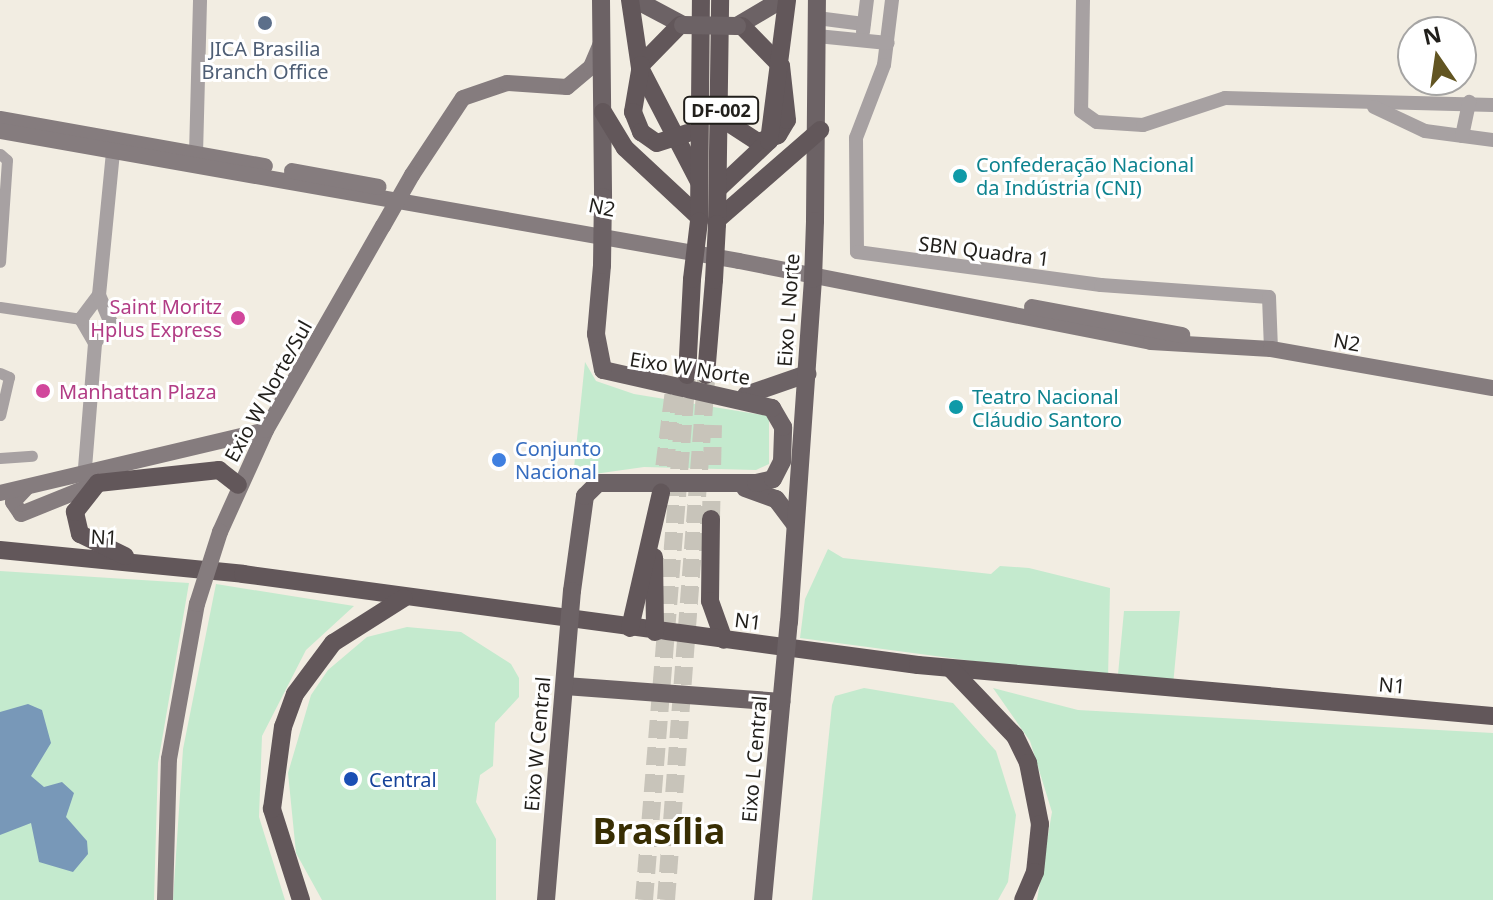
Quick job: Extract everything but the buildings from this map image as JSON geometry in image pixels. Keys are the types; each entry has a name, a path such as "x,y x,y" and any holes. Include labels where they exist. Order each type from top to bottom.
{"highway":[{"name":"DF-002","path":"630,0 640,68 709,187"},
{"name":"DF-002","path":"701,0 701,121 709,187"},
{"name":"DF-002","path":"711,376 714,280 708,221 709,187 721,118 720,0"},
{"path":"721,118 750,141 769,141 790,108 778,60 787,0"},
{"path":"682,25 640,68 633,97 641,132 657,143 680,138 701,121"},
{"path":"740,26 778,60"},
{"path":"603,112 625,148 708,221 820,130"},
{"name":"DF-002","path":"709,187 769,141"},
{"name":"DF-002","path":"681,375 690,318 692,279 708,221"},
{"path":"135,560 80,534 75,512 98,483 219,470 238,485"},
{"path":"630,628 653,551 661,493"},
{"path":"711,519 710,601 724,640"},
{"name":"N1","path":"0,550 29,555 135,560 655,632 950,668 1493,716"},
{"path":"653,551 655,632"},
{"path":"0,558 29,555"},
{"path":"301,900 272,809 283,727 299,687 333,643 404,598"},
{"path":"950,668 1015,736 1028,763 1040,824 1035,872 1023,900"}],"main road":[{"name":"Eixo W Norte","path":"572,591 590,488 650,478 730,484 773,479 782,461 781,418 743,396 631,381 603,370 596,334 602,265 601,0"},
{"path":"636,0 682,25 740,26 781,0"},
{"name":"Eixo L Norte","path":"789,622 820,130 817,18"},
{"name":"Exio W Norte/Sul","path":"165,900 169,759 197,604 238,485 266,430 412,175 463,98 507,83 567,87 591,67 602,40"},
{"name":"N2","path":"0,119 196,154 1151,342 1194,339"},
{"path":"0,129 113,153 292,182 323,181"},
{"path":"74,133 113,153 151,146"},
{"path":"163,159 196,154 228,171"},
{"name":"N2","path":"323,181 1044,309 1194,339 1271,349 1493,388"},
{"path":"923,299 1001,302"},
{"path":"1044,309 1085,328"},
{"path":"743,396 807,374"},
{"path":"0,493 26,488 85,468 266,430"},
{"path":"216,442 224,458 219,470"},
{"path":"26,488 13,502 21,514 98,483"},
{"path":"730,484 776,499 795,524"},
{"name":"Eixo W Central","path":"546,900 572,591"},
{"name":"Eixo L Central","path":"763,900 789,622"},
{"path":"565,686 781,702"}],"street":[{"path":"196,154 200,0"},
{"path":"863,40 867,0"},
{"path":"817,18 863,40 888,43 892,0"},
{"path":"1083,0 1086,119 1143,125 1208,100 1374,107 1469,102 1493,105"},
{"path":"817,18 864,24"},
{"name":"SBN Quadra 1","path":"888,43 856,138 857,252 1074,282 1269,297 1271,349"},
{"path":"1462,136 1469,102"},
{"path":"1374,107 1401,124 1493,140"},
{"path":"85,468 95,343 110,321 99,295 113,153"},
{"path":"0,154 3,171 0,262"},
{"path":"81,319 99,295"},
{"path":"0,307 81,319"},
{"path":"81,319 95,343"},
{"path":"0,373 9,377 0,415"},
{"path":"0,458 32,456"}],"green space":[{"path":"585,362 596,381 634,394 769,416 769,464 756,470 644,467 573,477"},
{"path":"828,549 843,558 991,574 1000,566 1029,568 1110,588 1108,679 800,638 805,599"},
{"path":"0,571 189,583 158,763 154,900 0,900"},
{"path":"216,584 354,606 306,650 262,736 259,817 285,900 173,900 183,749"},
{"path":"1124,611 1180,611 1173,685 1117,685"},
{"path":"407,627 461,632 511,664 519,678 519,697 495,723 493,766 480,775 476,802 496,839 496,900 322,900 296,853 288,773 311,695 328,670 367,637"},
{"path":"864,688 953,703 996,751 1016,815 1008,882 998,900 812,900 832,705 835,696"},
{"path":"993,688 1078,710 1493,733 1493,900 1037,900 1052,812 1030,741"}],"water":[{"path":"28,704 42,710 51,743 31,776 44,787 62,782 74,793 66,817 87,841 88,854 73,872 39,862 31,823 0,835 0,712"}],"tunnel":[{"path":"644,900 687,375"},
{"path":"666,900 706,380"},
{"path":"661,493 675,382"},
{"path":"711,519 713,425"}],"place":[{"name":"JICA Brasilia Branch Office","path":"265,23"},
{"name":"Confederação Nacional da Indústria (CNI)","path":"960,176"},
{"name":"Saint Moritz Hplus Express","path":"238,318"},
{"name":"Manhattan Plaza","path":"43,391"},
{"name":"Teatro Nacional Cláudio Santoro","path":"956,407"},
{"name":"Conjunto Nacional","path":"499,460"},
{"name":"Central","path":"351,779"}],"district":[{"name":"Brasília","path":"659,831"}]}
